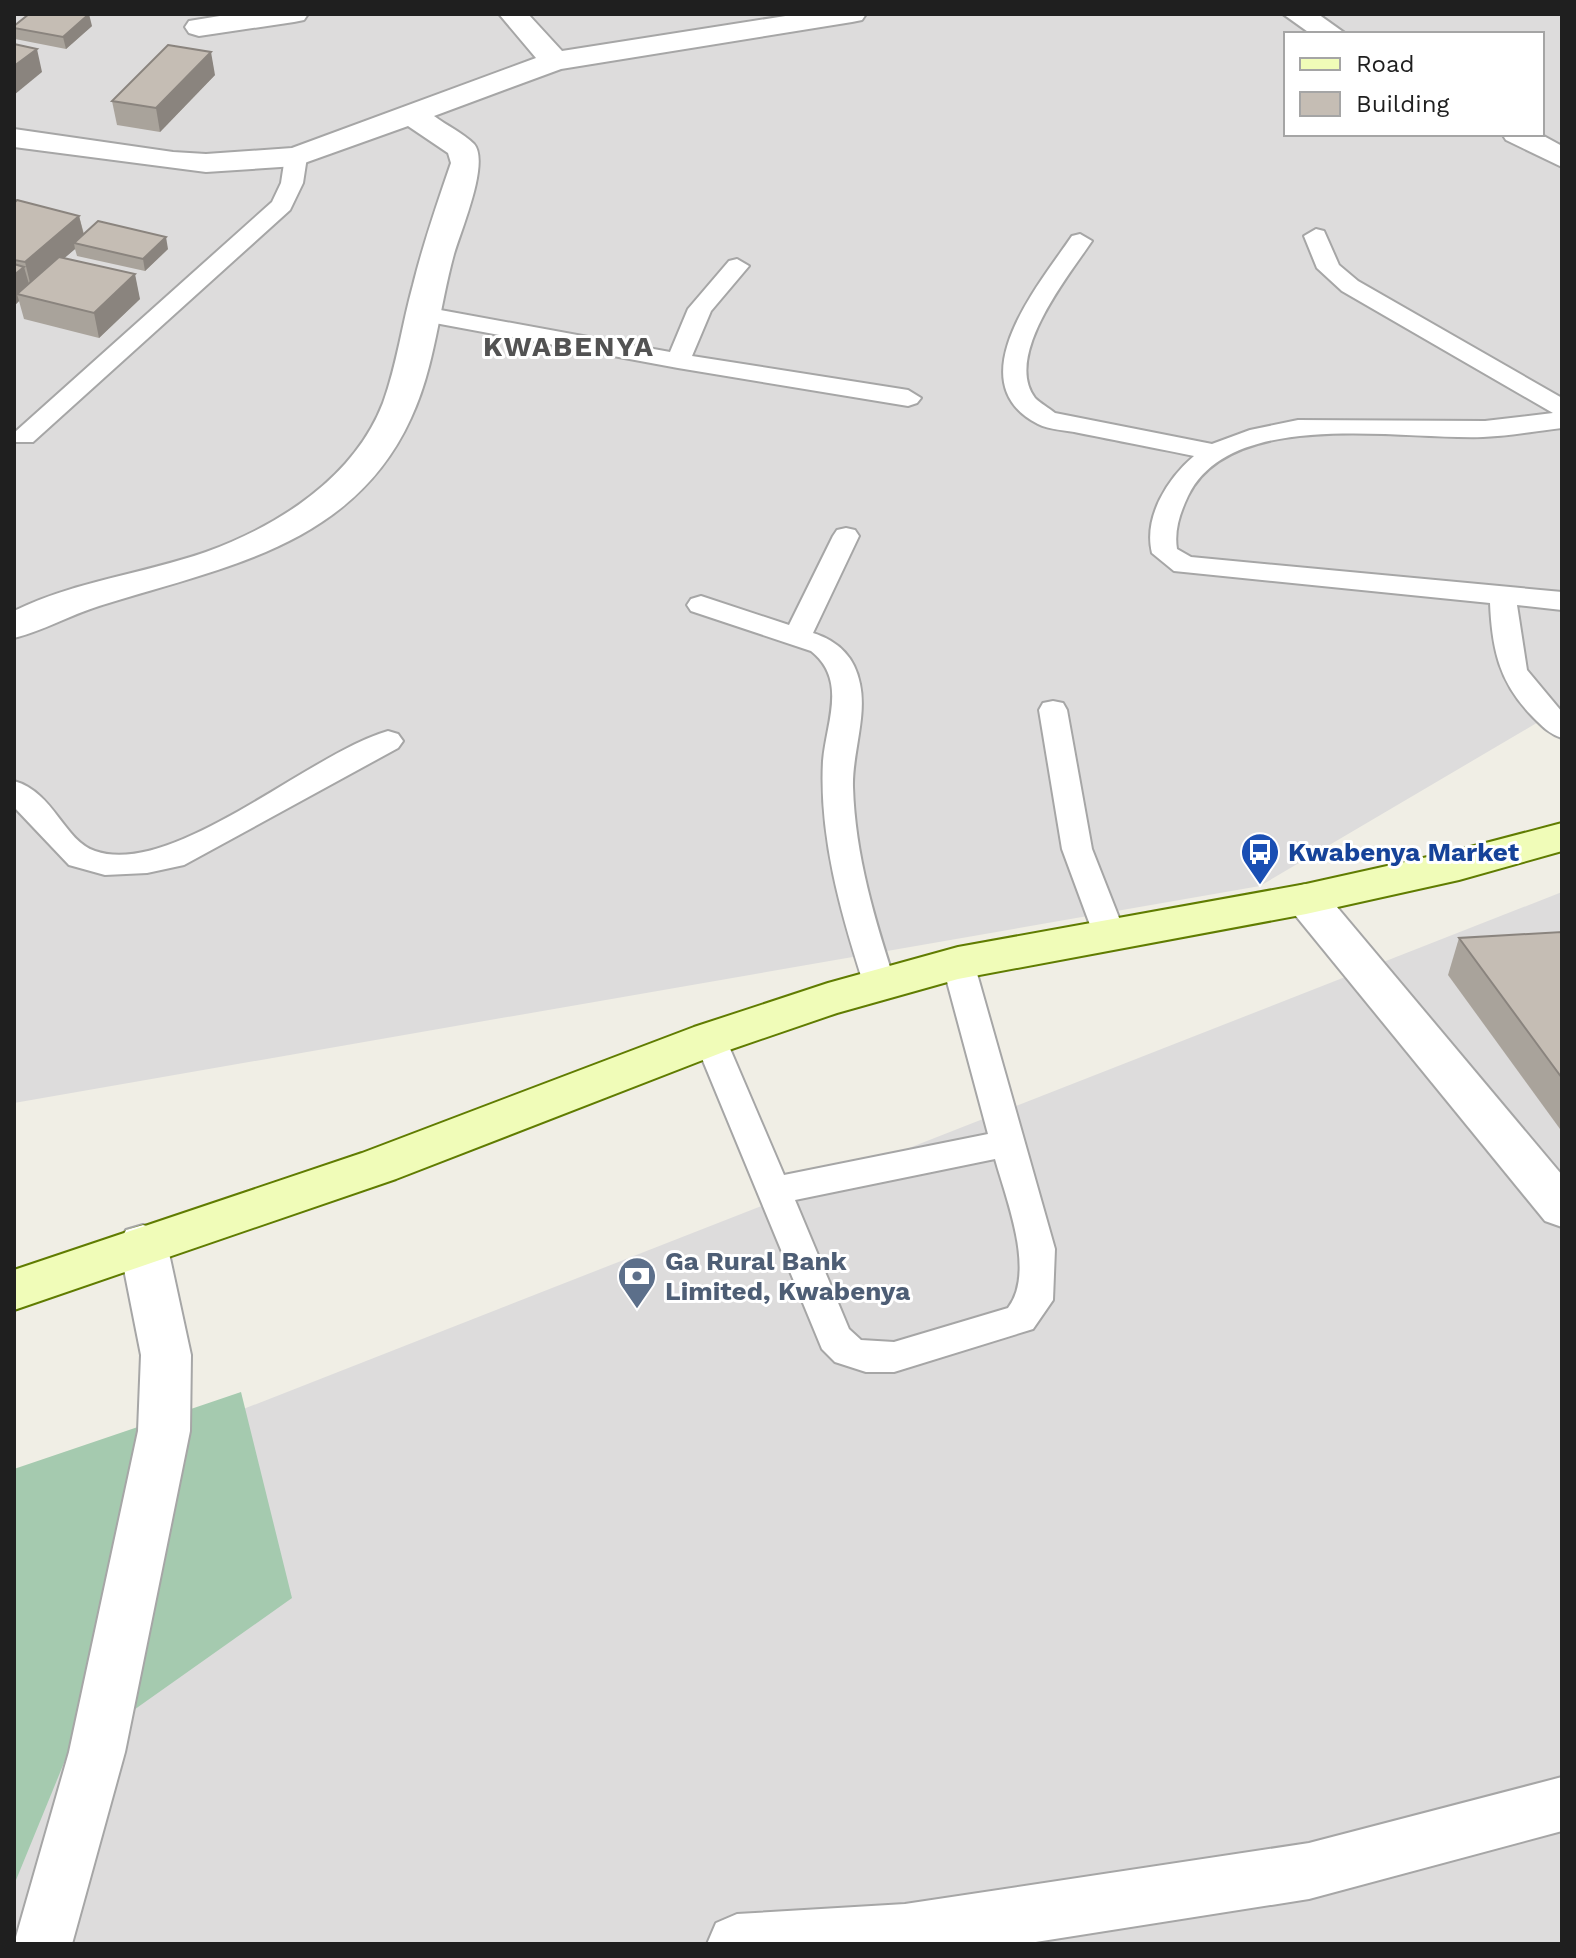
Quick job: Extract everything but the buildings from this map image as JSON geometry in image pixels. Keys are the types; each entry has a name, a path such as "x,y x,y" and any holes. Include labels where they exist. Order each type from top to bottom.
{"main road":[{"path":"14,1290 379,1166 710,1039 880,985 958,963 1306,899 1459,865 1562,837"}],"street":[{"path":"199,27 294,14"},
{"path":"513,14 555,61"},
{"path":"14,138 184,162 296,157 555,61 852,14"},
{"path":"1297,14 1328,32"},
{"path":"14,626 76,602 233,555 293,528 340,486 384,436 392,421 466,163 462,149 413,116"},
{"path":"1521,136 1562,158"},
{"path":"1306,899 1562,1208"},
{"path":"42,1944 97,1752 164,1431 166,1355 143,1244"},
{"path":"737,1944 905,1933 1309,1871 1562,1804"}],"lane":[{"path":"24,437 282,205 292,183 296,157"},
{"path":"1316,236 1329,268 1350,286 1562,408"},
{"path":"1080,241 1018,340 1012,370 1022,398 1031,411 1047,419 1215,452"},
{"path":"678,361 700,309 737,266"},
{"path":"424,314 678,361 908,398"},
{"path":"1562,420 1485,429 1298,428 1231,443 1198,462 1179,486 1160,536 1165,553 1184,565 1562,601"},
{"path":"797,637 846,536"},
{"path":"1503,595 1506,651 1514,677 1562,728"},
{"path":"701,605 821,645 836,655 847,689 838,765 845,836 857,917 880,985"},
{"path":"1053,710 1077,849 1109,933"},
{"path":"14,791 47,819 71,852 106,863 143,863 173,857 388,741"},
{"path":"710,1039 835,1338 848,1351 866,1357 894,1357 1020,1319 1035,1300 1037,1249 958,963"},
{"path":"773,1191 1008,1143"}],"shaded area":[{"path":"14,14 1562,14 1562,708 1260,886 14,1103"},
{"path":"1562,892 1562,1944 14,1944 14,1499"}],"green space":[{"path":"241,1392 292,1598 66,1758 14,1885 14,1469"}],"place":[{"name":"Kwabenya Market","path":"1260,886"},
{"name":"Ga Rural Bank Limited, Kwabenya","path":"637,1310"}],"district":[{"name":"KWABENYA","path":"569,346"}]}
